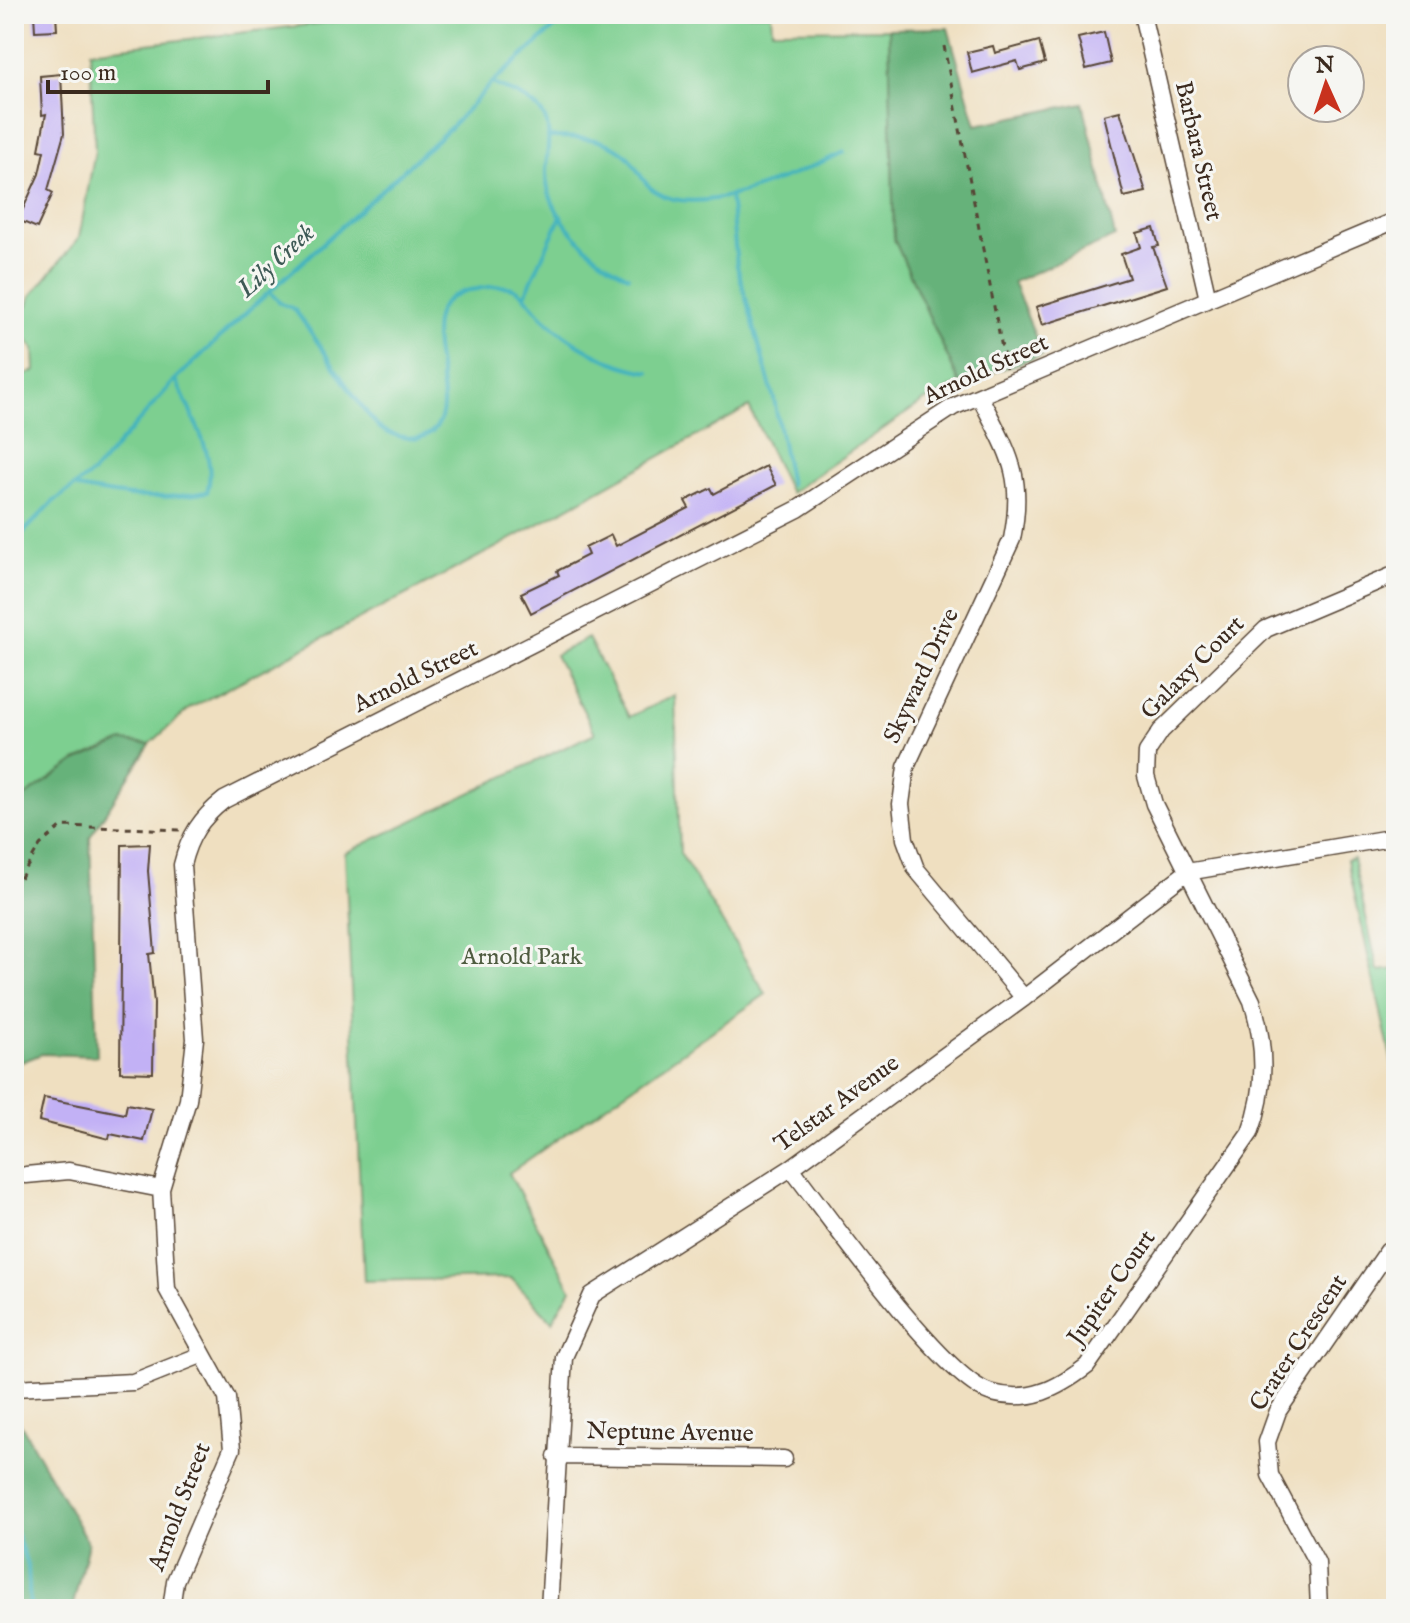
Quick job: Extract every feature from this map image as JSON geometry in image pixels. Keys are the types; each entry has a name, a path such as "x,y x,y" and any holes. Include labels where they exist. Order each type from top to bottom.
{"street":[{"name":"Barbara Street","path":"1142,14 1208,299"},
{"name":"Arnold Street","path":"171,1609 175,1581 232,1449 227,1398 167,1289 161,1189 188,1100 194,1057 182,879 185,851 194,831 224,800 551,637 798,509 936,417 1396,220"},
{"name":"Skyward Drive","path":"980,397 1015,469 1019,504 1012,539 906,767 901,804 905,839 916,869 1024,998"},
{"name":"Galaxy Court","path":"1187,872 1154,804 1146,776 1147,752 1161,731 1266,629 1396,574"},
{"name":"Telstar Avenue","path":"549,1609 564,1357 592,1295 791,1168 1024,998 1187,872 1396,837"},
{"name":"Jupiter Court","path":"791,1168 901,1310 957,1373 989,1393 1025,1398 1059,1387 1087,1366 1250,1133 1262,1102 1263,1036 1252,1001 1187,872"},
{"path":"26,1175 69,1171 161,1189"},
{"name":"Crater Crescent","path":"1319,1609 1317,1563 1270,1475 1267,1442 1278,1411 1388,1251 1396,1246"},
{"path":"14,1388 133,1382 201,1355"},
{"name":"Neptune Avenue","path":"556,1456 784,1459"}],"path":[{"path":"944,46 1009,384"},
{"path":"14,889 40,845 62,826 194,831"}],"green space":[{"path":"397,14 771,14 772,30 889,29 894,239 960,384 924,401 790,493 749,407 495,548 190,708 150,744 129,744 94,753 14,804 14,379 35,371 34,349 19,329 31,296 79,238 95,151 90,51"},
{"path":"948,28 976,125 1083,103 1115,237 1013,282 1043,355 960,384 894,239 889,29"},
{"name":"Arnold Park","path":"588,638 629,717 675,695 680,853 766,994 509,1173 571,1289 552,1321 511,1278 364,1281 345,853 595,733 555,655"},
{"path":"123,741 150,744 90,837 97,1056 42,1054 14,1065 14,804 76,761"},
{"path":"1353,858 1378,971 1396,969 1396,1080 1347,860"},
{"path":"14,1412 88,1543 72,1609 14,1609"}],"building":[{"path":"34,14 56,14 57,30 35,31"},
{"path":"1104,32 1111,63 1086,69 1078,38"},
{"path":"1039,41 1045,63 1020,70 1017,61 972,73 967,52 993,46 995,53"},
{"path":"61,74 64,134 48,190 53,193 37,228 18,220 39,174 44,151 39,150 46,114 42,115 40,76"},
{"path":"1120,111 1146,192 1124,197 1104,115"},
{"path":"1154,228 1159,246 1153,247 1167,286 1042,325 1036,307 1129,278 1121,254 1141,247 1137,233"},
{"path":"766,466 776,485 531,613 521,593 559,575 557,571 588,555 585,548 611,535 616,546 689,508 685,501 711,488 714,494"},
{"path":"150,844 148,871 155,953 149,954 154,1003 153,1073 120,1072 122,845"},
{"path":"44,1098 125,1114 127,1104 152,1109 144,1141 110,1134 109,1139 39,1121"}],"waterway":[{"name":"Lily Creek","path":"14,542 53,502 93,473 176,379 570,14"},
{"path":"492,83 524,99 541,112 547,125 546,173 554,205 586,247 628,276"},
{"path":"548,137 591,139 612,145 629,158 651,189 676,199 699,201 778,181 844,152"},
{"path":"730,195 737,266 774,399 790,485"},
{"path":"525,295 561,216"},
{"path":"271,293 280,303 294,309 357,401 379,427 404,437 419,438 437,427 443,409 435,336 438,314 451,298 477,289 513,288 554,327 579,345 621,365 649,372"},
{"path":"78,488 142,497 207,492 210,478 206,449 176,379"},
{"path":"14,1528 28,1567 30,1609"}]}
